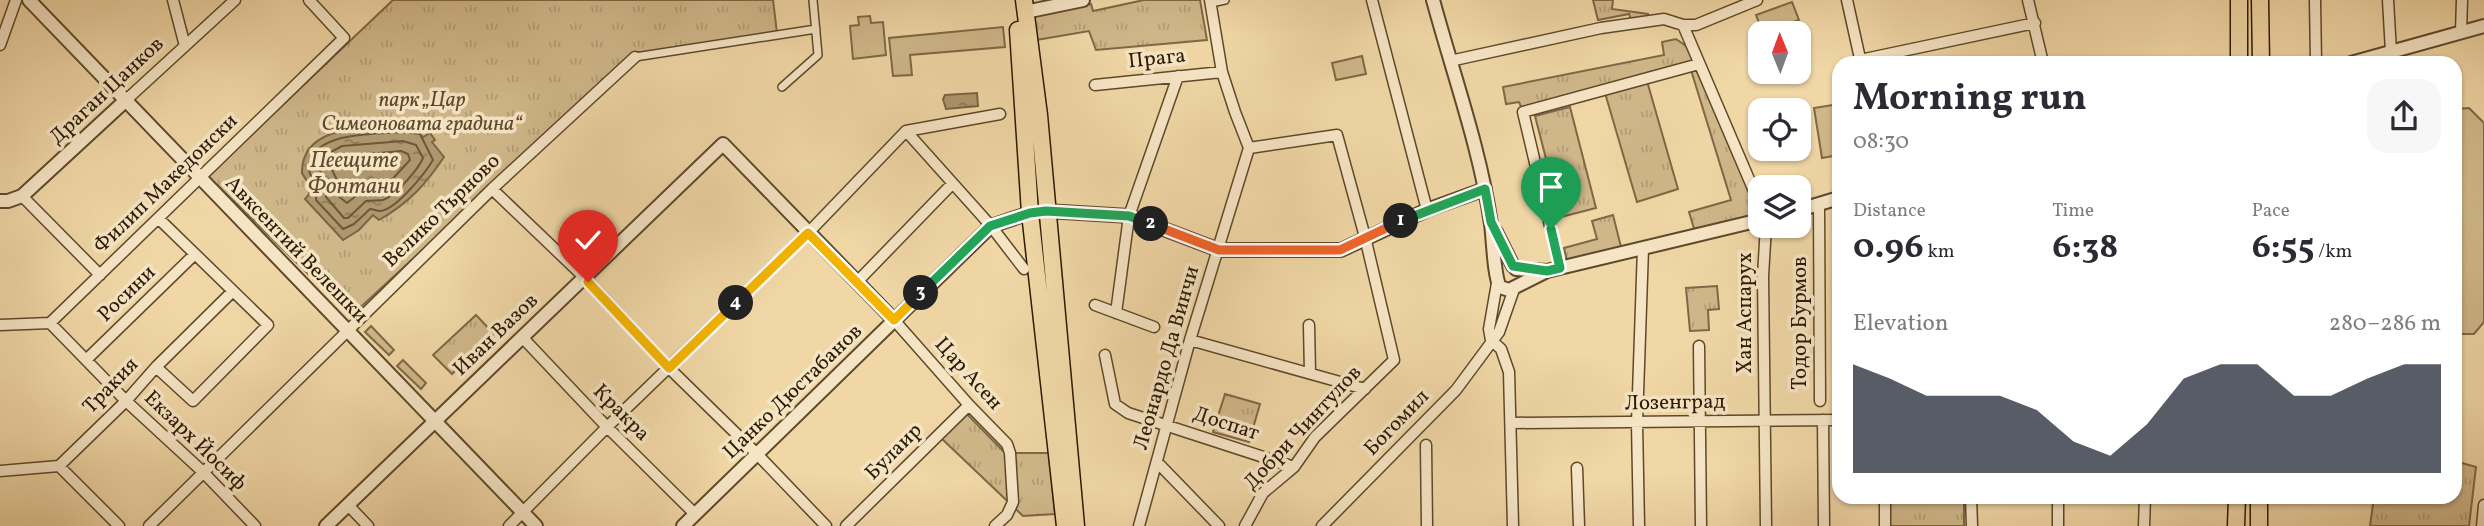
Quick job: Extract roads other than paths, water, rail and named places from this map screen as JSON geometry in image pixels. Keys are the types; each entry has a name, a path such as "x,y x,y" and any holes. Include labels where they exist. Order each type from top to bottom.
{"main road":[{"path":"2239,0 2239,56"},
{"path":"2260,0 2261,56"},
{"path":"1021,4 1039,115 1038,212 1065,526"},
{"path":"1038,212 1076,526"},
{"path":"2236,526 2237,504"},
{"path":"2259,504 2259,526"}],"street":[{"path":"0,45 16,0"},
{"name":"Авксентий Велешки","path":"29,0 536,526"},
{"path":"173,0 185,46"},
{"name":"Драган Цанков","path":"0,201 22,196 235,0"},
{"name":"Филип Македонски","path":"50,323 344,38 310,0"},
{"path":"782,87 818,55 813,0"},
{"path":"1021,4 1083,0"},
{"path":"1225,0 1211,1 1222,72 1249,148 1337,135 1365,237"},
{"path":"1372,0 1427,210"},
{"path":"1433,0 1485,189 1491,222 1497,278 1489,329 1491,340 1501,349 1507,361 1513,526"},
{"path":"1451,61 1601,28 1664,19 1683,25 1696,25 1757,0"},
{"path":"1847,0 1859,56"},
{"path":"2028,0 2042,56"},
{"path":"2315,0 2316,56"},
{"path":"2388,0 2391,52"},
{"path":"2461,32 2462,0"},
{"path":"1887,56 2035,23"},
{"path":"1683,25 1748,177"},
{"path":"2376,56 2484,26"},
{"name":"Велико Търново","path":"149,526 492,189 635,57 816,29"},
{"path":"1554,270 1523,112 1699,64"},
{"name":"Прага","path":"1095,85 1222,72"},
{"path":"1116,313 1129,216 1178,76"},
{"path":"509,526 607,427 808,233 906,131 1000,114"},
{"path":"906,131 990,226 1024,269"},
{"name":"Цар Асен","path":"723,144 894,320 1007,444 1010,453 1012,506 995,526"},
{"name":"Иван Вазов","path":"326,526 723,144"},
{"name":"Леонардо Да Винчи","path":"1139,526 1190,340 1249,148"},
{"path":"857,282 951,185"},
{"path":"492,189 584,277 669,368 826,526"},
{"path":"1038,212 1129,216 1219,250 1340,250 1427,210 1485,189"},
{"path":"22,196 100,275"},
{"path":"1811,206 1832,200"},
{"name":"Тодор Бурмов","path":"1819,204 1820,401"},
{"name":"Цанко Дюстабанов","path":"683,526 990,226 1038,212"},
{"path":"156,367 193,401 268,325 159,219"},
{"path":"1491,222 1521,277 1516,287"},
{"path":"1497,278 1504,289 1516,287 1554,270 1748,223"},
{"name":"Добри Чинтулов","path":"1245,526 1264,493 1294,467 1315,437 1394,359 1365,237"},
{"name":"Хан Аспарух","path":"1765,238 1763,276 1766,526"},
{"path":"1639,526 1637,423 1643,248"},
{"name":"Росини","path":"86,360 195,254"},
{"path":"1497,278 1503,267 1554,270"},
{"name":"Богомил","path":"1329,524 1441,407 1486,350 1499,332 1516,287"},
{"name":"Тракия","path":"59,466 233,291"},
{"path":"1095,305 1154,327"},
{"path":"0,325 50,323"},
{"name":"Екзарх Йосиф","path":"50,323 126,401 204,472 254,526"},
{"name":"Добри Чинтулов","path":"1309,325 1310,373"},
{"name":"Кракра","path":"522,337 607,427 695,514"},
{"path":"1190,340 1365,389"},
{"path":"1699,346 1701,526"},
{"name":"Доспат","path":"1105,355 1115,404 1128,413 1294,467"},
{"name":"Булаир","path":"846,526 969,405"},
{"path":"1823,420 1824,526"},
{"name":"Лозенград","path":"1511,423 1832,420"},
{"path":"1426,445 1427,526"},
{"path":"1157,461 1219,526"},
{"path":"0,471 59,466 119,526"},
{"path":"1577,468 1579,526"},
{"path":"1885,504 1885,526"},
{"path":"1972,504 1972,526"},
{"path":"2058,504 2058,526"},
{"path":"2144,526 2145,504"},
{"path":"348,505 368,526"},
{"path":"2482,526 2484,505"}],"water":[{"path":"977,93 978,106 946,109 943,99 945,95"},
{"name":"Пеещите Фонтани","path":"409,124 423,137 430,133 435,140 432,142 444,157 408,200 379,220 373,215 359,230 343,240 305,199 310,189 302,173 305,156 313,144 342,131"}],"park label":[{"name":"парк „Цар Симеоновата градина“","path":"422,112"}]}
